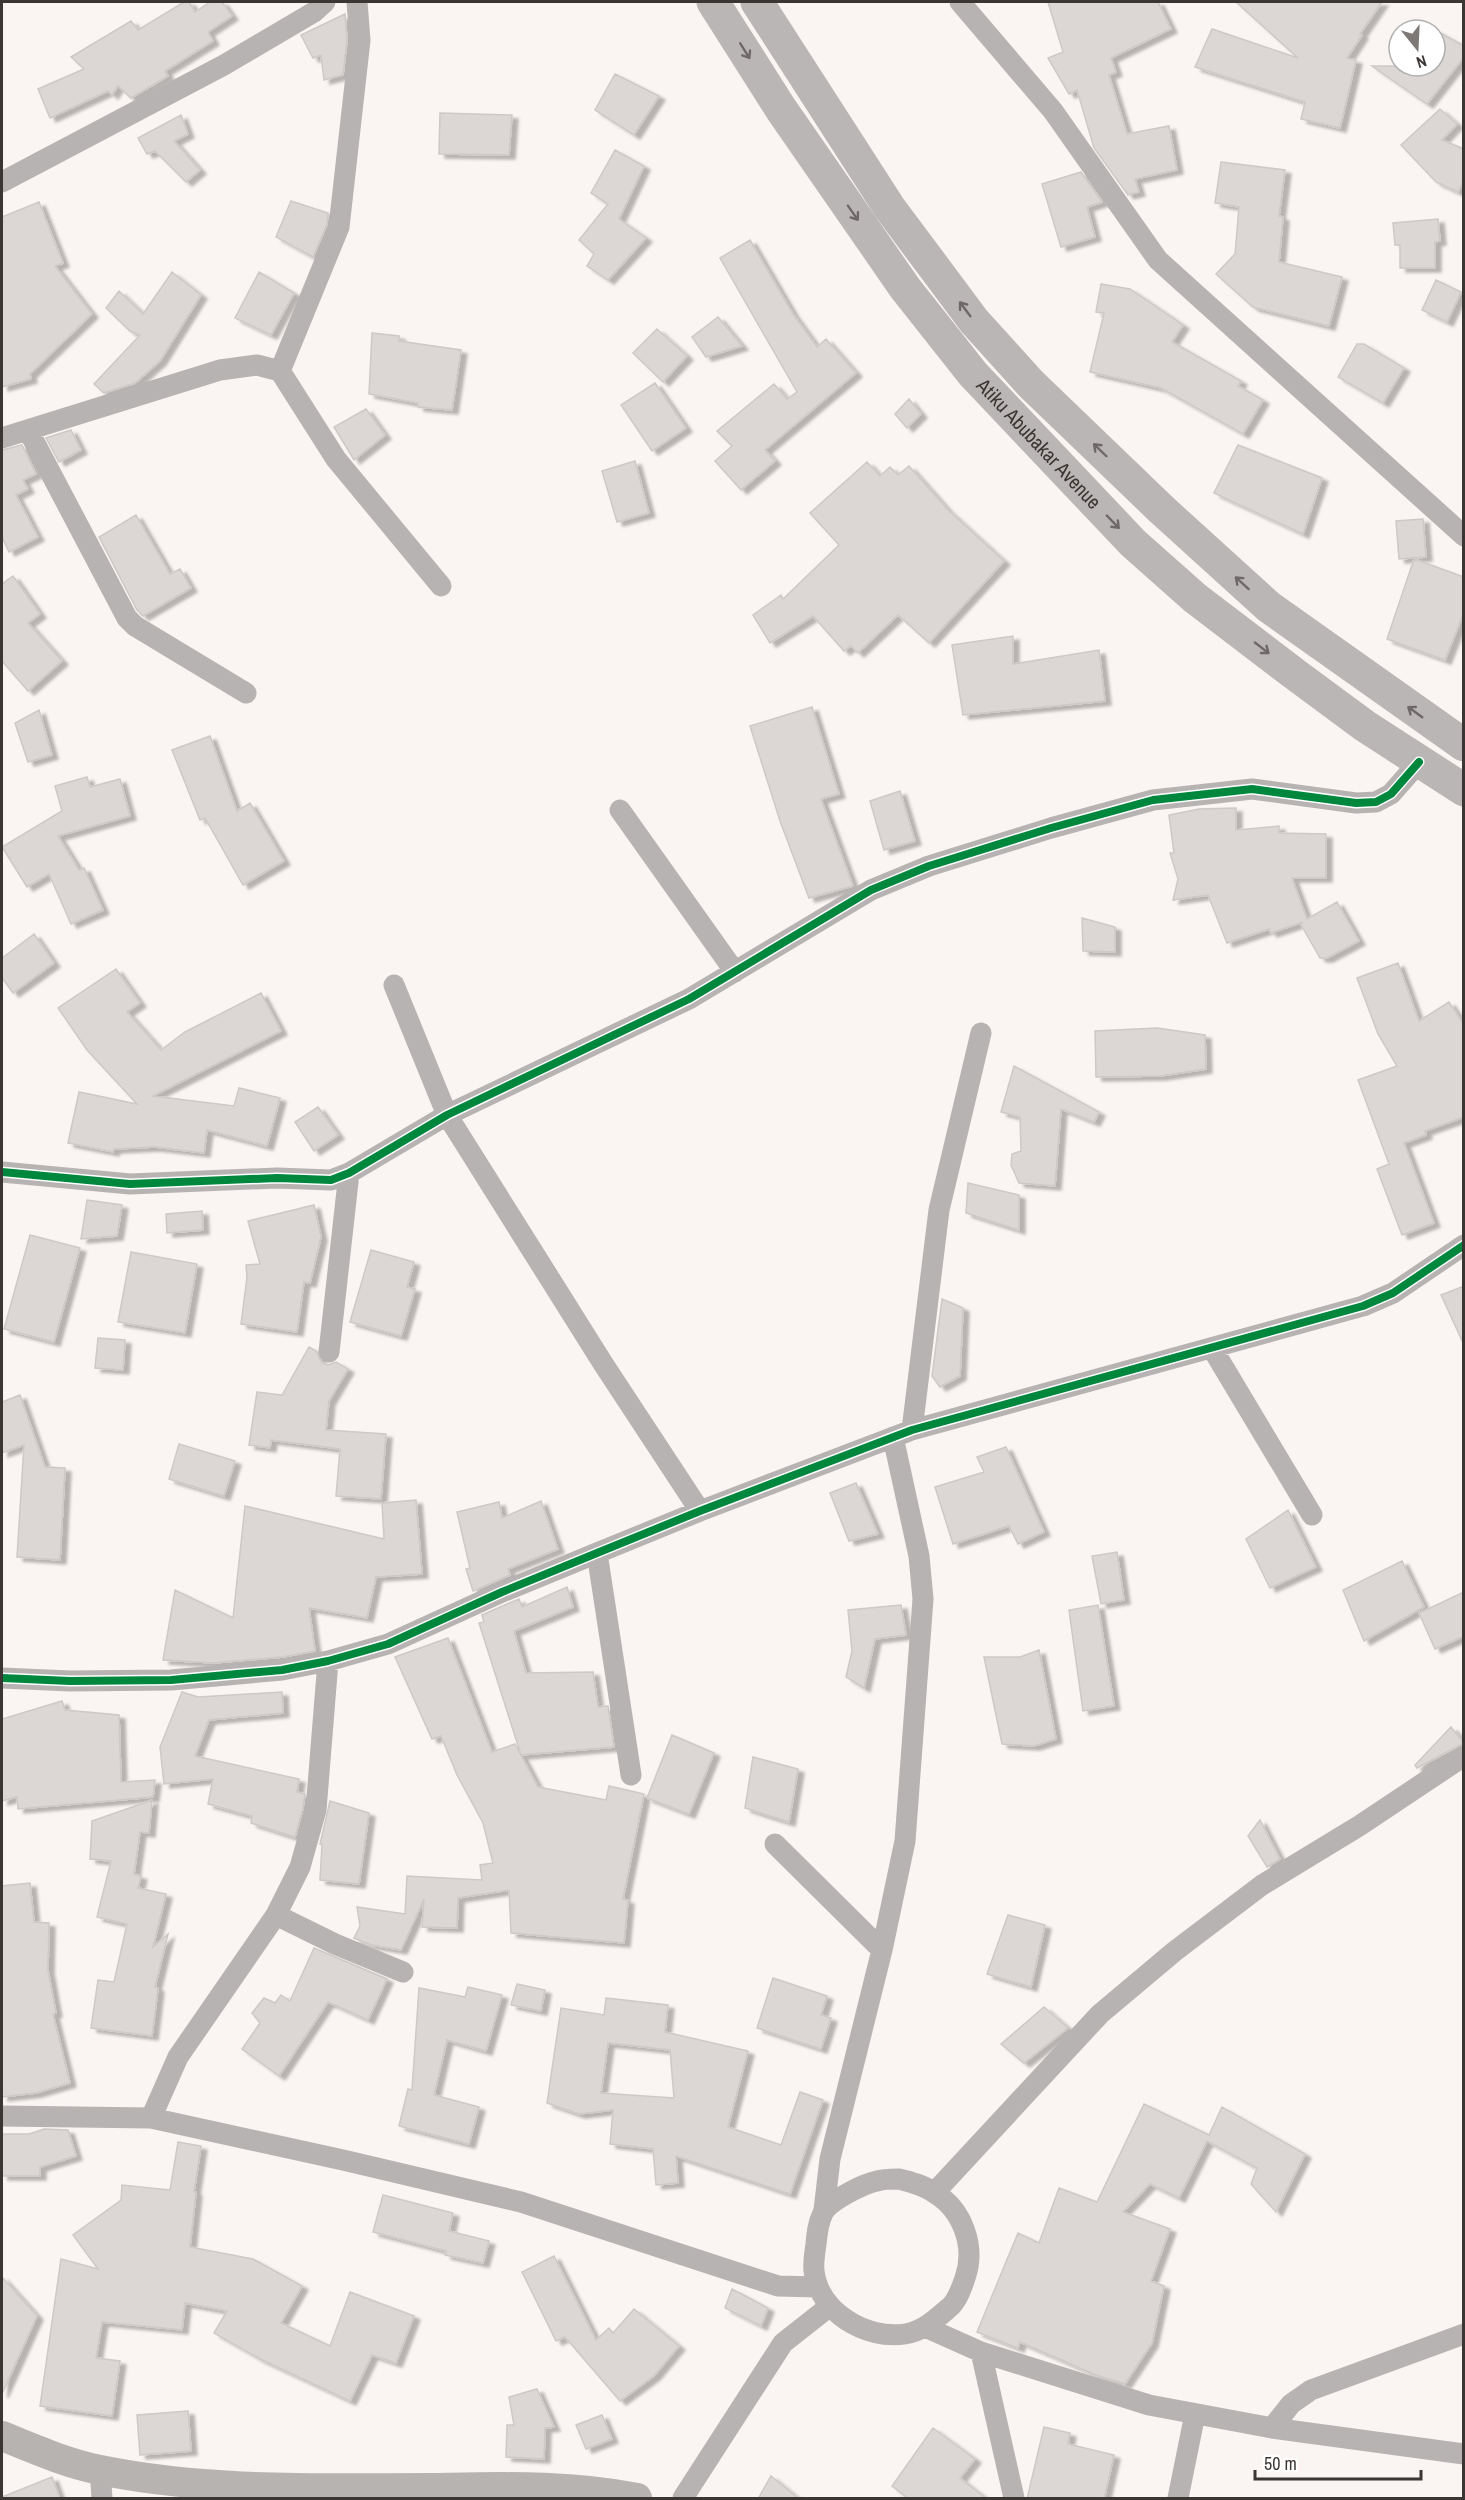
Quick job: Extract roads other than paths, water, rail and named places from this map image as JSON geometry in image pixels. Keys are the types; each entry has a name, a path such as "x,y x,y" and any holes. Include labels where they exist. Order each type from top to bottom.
{"main road":[{"name":"Atiku Abubakar Avenue","path":"713,2 782,109 886,260 973,374 1133,543 1195,598 1365,726 1464,790"},
{"name":"Atiku Abubakar Avenue","path":"757,2 890,207 974,321 1031,384 1161,509 1269,607 1464,745"}],"street":[{"path":"2,182 224,65 314,12 325,2"},
{"path":"280,371 302,321 329,245 339,227 360,40 357,2"},
{"path":"960,2 1053,111 1158,260 1464,536"},
{"path":"2,438 220,370 256,365 280,371 336,459 441,586"},
{"path":"28,430 127,618 135,626 246,693"},
{"path":"2,1172 130,1184 277,1178 331,1180 349,1173 447,1115 689,999 871,890 929,866 1051,828 1153,800 1252,789 1356,803 1376,802 1391,794 1419,762"},
{"path":"620,810 735,972"},
{"path":"394,985 447,1115 603,1365 700,1511"},
{"path":"824,2210 840,2197 877,2180 899,2179 935,2192 963,2224 969,2244 970,2264 955,2302 926,2327 906,2334 884,2334 863,2329 848,2322 830,2306 818,2287 813,2270 817,2230 824,2210 830,2159 882,1950 904,1841 923,1599 902,1434 939,1210 981,1033"},
{"path":"329,1352 349,1173"},
{"path":"2,1678 70,1681 171,1680 282,1670 328,1661 388,1644 502,1592 597,1553 902,1434 1364,1306 1393,1293 1464,1245"},
{"path":"1212,1348 1312,1515"},
{"path":"597,1553 632,1775"},
{"path":"151,2118 178,2057 276,1915 300,1867 316,1810 328,1661"},
{"path":"935,2192 1100,2014 1175,1951 1262,1885 1359,1826 1464,1756"},
{"path":"775,1844 882,1950"},
{"path":"276,1915 335,1944 403,1972"},
{"path":"2,2116 151,2118 521,2202 778,2286 818,2287"},
{"path":"683,2499 783,2343 805,2323 830,2306"},
{"path":"926,2327 981,2352 1149,2405 1272,2428 1464,2454"},
{"path":"1272,2428 1291,2404 1311,2390 1464,2334"},
{"path":"981,2352 1014,2499"},
{"path":"1178,2499 1195,2414"},
{"path":"2,2436 53,2457 101,2484 369,2488 533,2487 606,2492 637,2499"}]}
